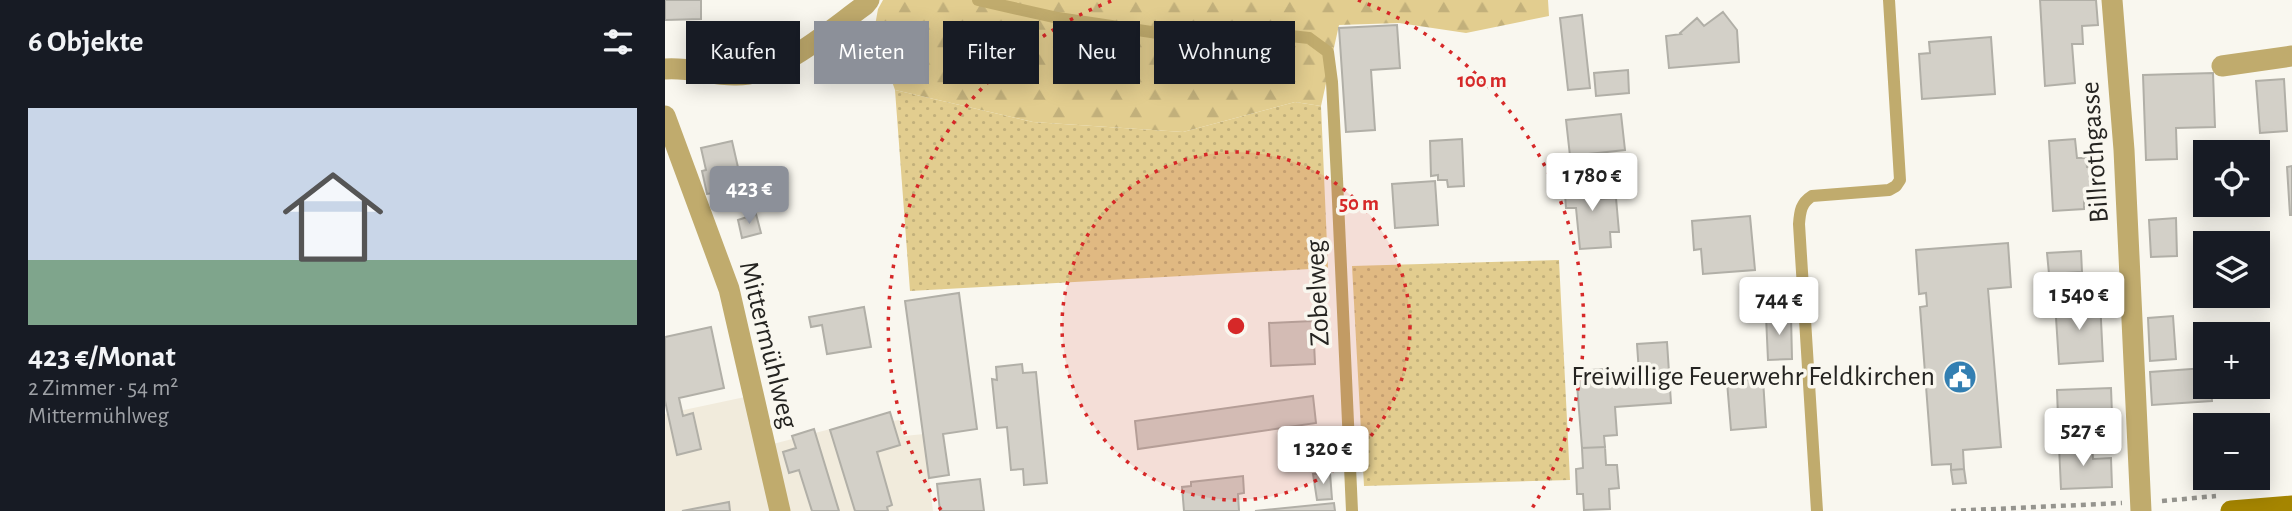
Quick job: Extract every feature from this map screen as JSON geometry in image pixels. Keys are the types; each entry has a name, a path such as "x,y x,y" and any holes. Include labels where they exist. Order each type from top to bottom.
{"main road":[{"path":"2231,511 2292,506"}],"street":[{"path":"665,69 687,68 735,75 763,72 787,59 869,0"},
{"name":"Billrothgasse","path":"2112,0 2124,150 2141,511"},
{"path":"2222,66 2292,57"},
{"name":"Mittermühlweg","path":"665,116 729,289 779,511"}],"lane":[{"name":"Zobelweg","path":"978,0 1058,18 1191,38 1272,34 1309,38 1328,52 1332,82 1345,325 1352,511"},
{"path":"1817,511 1800,212 1804,201 1812,196 1889,190 1900,180 1889,0"}],"shaded area":[{"path":"745,397 773,444 884,415 886,422 899,420 904,436 924,434 933,511 665,511 665,414"}],"green space":[{"path":"883,0 1548,0 1549,16 1466,33 1399,23 1339,25 1321,106 1295,102 1183,132 1033,122 895,90 893,84 929,84 929,21 876,21"},
{"path":"895,90 1033,122 1183,132 1295,102 1321,106 1328,268 910,291"},
{"path":"1559,260 1570,480 1364,486 1352,266"}],"building":[{"path":"665,0 701,0 701,19 665,20"},
{"path":"2040,0 2096,0 2098,25 2082,26 2083,44 2072,44 2075,83 2045,86"},
{"path":"1723,12 1737,30 1739,62 1669,68 1666,36 1681,34 1697,18 1704,26"},
{"path":"1582,15 1590,88 1568,90 1560,18"},
{"path":"1397,25 1400,68 1371,70 1375,130 1346,132 1339,28"},
{"path":"1991,37 1995,94 1922,99 1919,54 1930,53 1929,42"},
{"path":"1628,70 1629,93 1596,96 1594,73"},
{"path":"2213,73 2215,127 2176,128 2177,159 2146,160 2143,75"},
{"path":"2284,79 2287,131 2260,133 2256,81"},
{"path":"1621,114 1625,150 1570,156 1566,120"},
{"path":"1462,139 1464,186 1448,187 1447,180 1438,180 1438,175 1431,176 1430,141"},
{"path":"2075,139 2077,158 2086,158 2087,167 2092,167 2093,198 2084,198 2084,209 2053,211 2049,141"},
{"path":"732,141 742,185 736,186 738,195 715,200 714,193 707,194 702,171 706,170 701,148"},
{"path":"2292,166 2292,215 2290,215 2287,167"},
{"path":"1598,179 1599,199 1616,198 1619,232 1610,232 1611,247 1580,249 1576,208 1566,208 1564,181"},
{"path":"1435,181 1438,225 1395,228 1392,184"},
{"path":"756,214 761,233 742,238 738,220"},
{"path":"1750,216 1755,270 1703,274 1701,249 1694,250 1692,221"},
{"path":"2176,218 2177,256 2151,257 2149,220"},
{"name":"Freiwillige Feuerwehr Feldkirchen","path":"2008,243 2011,287 1988,289 2001,447 1963,450 1964,469 1951,470 1951,464 1932,465 1920,307 1927,306 1926,293 1919,294 1916,250"},
{"path":"2081,251 2082,272 2049,274 2047,253"},
{"path":"959,293 977,429 943,434 949,475 929,478 905,301"},
{"path":"2100,300 2103,361 2059,364 2055,302"},
{"path":"864,307 871,347 827,354 822,325 811,327 809,317"},
{"path":"1791,315 1792,359 1768,360 1766,316"},
{"path":"2173,316 2176,359 2150,361 2148,318"},
{"path":"1313,321 1315,364 1271,366 1269,323"},
{"path":"711,327 724,388 679,398 683,416 693,413 701,449 677,455 665,401 665,337"},
{"path":"1667,342 1671,403 1615,407 1617,435 1604,436 1605,447 1582,448 1576,371 1605,369 1605,376 1639,373 1637,344"},
{"path":"1022,364 1023,373 1036,372 1047,483 1024,485 1023,469 1011,470 1007,427 997,428 992,379 997,380 996,367"},
{"path":"2193,369 2193,399 2212,401 2152,405 2150,372"},
{"path":"1763,379 1766,427 1731,430 1727,382"},
{"path":"2111,388 2112,414 2084,415 2086,445 2059,446 2057,390"},
{"path":"1313,396 1316,423 1138,449 1135,421"},
{"path":"890,412 900,445 877,452 892,505 887,507 888,511 855,511 830,430"},
{"path":"814,429 839,511 812,511 799,470 789,473 783,452 796,448 792,436"},
{"path":"2092,444 2093,459 2111,458 2112,487 2061,489 2059,446"},
{"path":"1605,447 1606,465 1617,465 1619,488 1609,489 1610,509 1584,510 1583,494 1577,494 1576,469 1583,468 1582,448"},
{"path":"1964,469 1966,483 1953,484 1951,470"},
{"path":"1330,473 1332,499 1317,500 1313,474"},
{"path":"1243,476 1244,493 1238,494 1239,511 1184,511 1182,487 1191,486 1191,482"},
{"path":"980,479 984,511 940,511 937,484"},
{"path":"729,502 730,511 682,511"},
{"path":"1334,503 1335,511 1255,511"}],"place":[{"name":"Freiwillige Feuerwehr Feldkirchen","path":"1960,377"}]}
